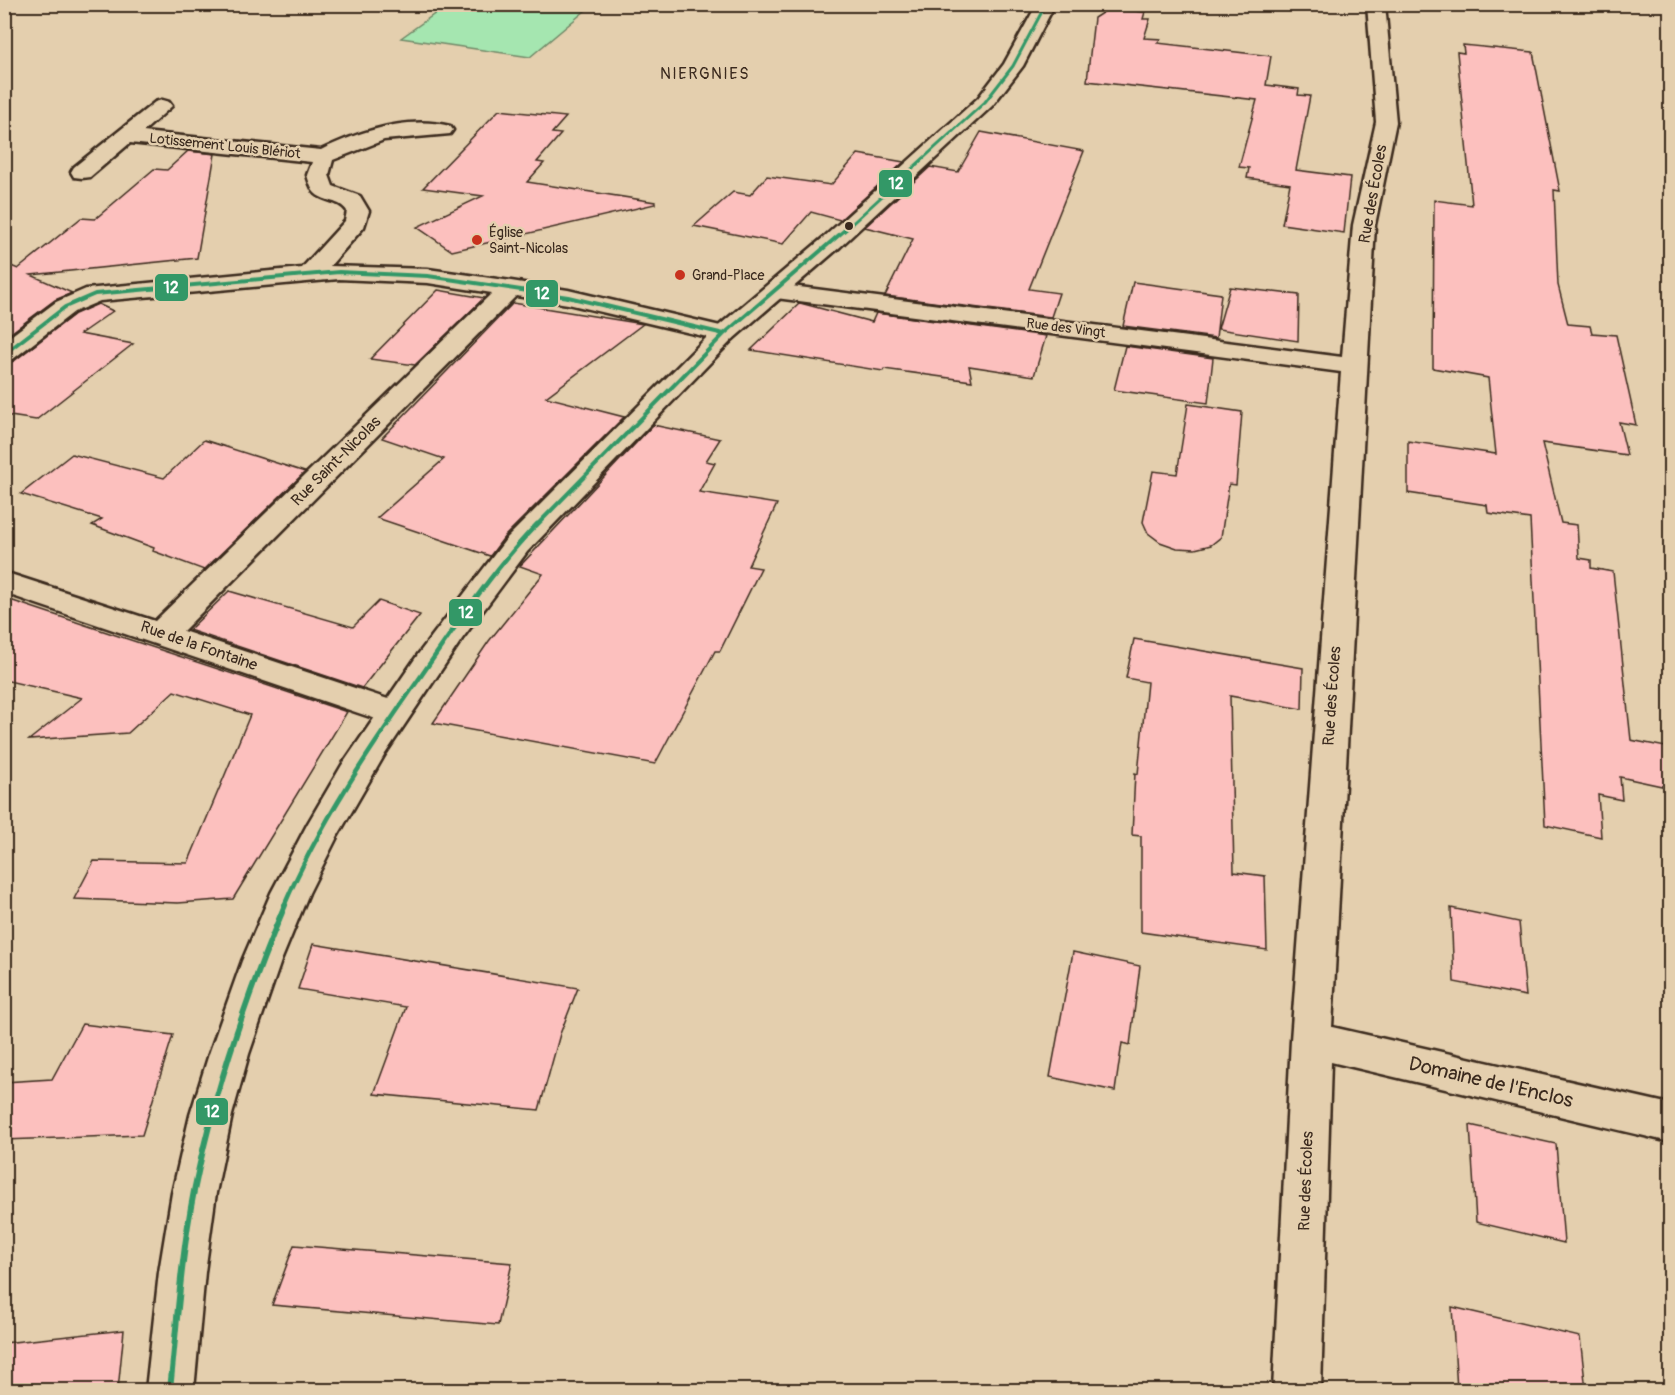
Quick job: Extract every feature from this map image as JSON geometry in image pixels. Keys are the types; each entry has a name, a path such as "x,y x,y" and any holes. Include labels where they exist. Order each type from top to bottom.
{"street":[{"path":"170,1390 180,1284 198,1174 221,1078 254,980 290,893 339,799 394,712 486,582 517,545 724,334 776,291 985,102 1014,66 1046,4"},
{"name":"Rue des Écoles","path":"1297,1390 1311,1040 1355,366 1365,225 1386,122 1376,4"},
{"name":"Lotissement Louis Blériot","path":"82,172 162,106"},
{"name":"Lotissement Louis Blériot","path":"126,136 324,157 352,142 387,132 418,128 443,130"},
{"name":"Lotissement Louis Blériot","path":"309,275 356,222 358,211 352,201 324,190 318,175 324,157"},
{"path":"4,354 65,307 95,294 339,272 428,276 568,297 724,334"},
{"name":"Rue Saint-Nicolas","path":"162,633 511,288"},
{"name":"Rue des Vingt","path":"776,291 1355,366"},
{"name":"Rue de la Fontaine","path":"4,582 394,712"},
{"name":"Domaine de l'Enclos","path":"1311,1040 1671,1123"}],"green space":[{"path":"447,5 592,5 530,57 401,38"}],"building":[{"path":"1108,9 1145,12 1143,19 1150,19 1144,38 1161,39 1157,43 1271,56 1266,85 1299,89 1298,95 1310,96 1296,170 1350,177 1344,233 1282,224 1290,184 1247,178 1249,168 1239,167 1257,100 1087,81 1094,18"},
{"path":"1463,45 1533,52 1560,191 1554,190 1558,285 1568,324 1590,326 1592,333 1616,335 1636,425 1619,422 1627,455 1542,443 1561,523 1577,525 1579,558 1591,560 1591,568 1613,572 1631,740 1671,748 1671,788 1620,777 1622,800 1598,795 1601,837 1545,825 1530,519 1488,513 1487,505 1408,493 1408,441 1496,454 1488,378 1433,368 1434,200 1472,205 1457,52 1464,53"},
{"path":"499,110 566,117 552,133 561,134 537,162 544,163 527,182 655,202 655,204 452,251 417,227 483,196 423,188"},
{"path":"981,132 1084,151 1029,289 1059,293 1051,317 885,296 913,239 865,227 930,167 958,172"},
{"path":"188,151 215,154 197,258 31,275 72,293 55,300 4,338 4,263 18,269 81,218 95,219 154,169 167,170"},
{"path":"858,154 904,162 840,220 811,212 783,244 694,226 733,192 750,195 767,176 831,185"},
{"path":"1133,282 1221,294 1216,338 1123,326"},
{"path":"1230,287 1299,295 1298,341 1218,329"},
{"path":"438,290 484,298 415,365 370,359"},
{"path":"513,303 643,324 546,397 624,417 505,536 490,556 377,518 444,459 382,438"},
{"path":"800,303 872,322 876,313 1046,336 1034,376 969,366 972,381 884,369 883,371 751,350"},
{"path":"98,304 113,311 80,334 133,344 36,420 4,415 4,364 14,361 75,314"},
{"path":"1125,346 1213,358 1208,403 1114,390"},
{"path":"1188,404 1242,412 1236,485 1229,484 1221,537 1211,545 1195,549 1177,548 1160,542 1148,533 1143,522 1153,471 1177,474"},
{"path":"653,425 720,439 706,461 715,463 699,492 777,504 748,566 761,568 720,651 715,651 655,764 433,723 489,641 543,574 520,566"},
{"path":"204,440 305,472 204,570 92,525 102,519 21,494 72,454 164,478"},
{"path":"229,591 353,627 379,601 420,615 362,688 189,630"},
{"path":"4,598 347,712 233,899 178,903 74,899 94,861 188,863 250,715 174,691 128,733 29,740 82,698 4,680"},
{"path":"1134,639 1303,668 1302,709 1230,696 1234,872 1265,876 1267,950 1141,932 1141,836 1132,835 1135,773 1138,774 1147,682 1126,678"},
{"path":"1451,908 1519,922 1526,996 1454,982"},
{"path":"313,944 578,988 560,1034 539,1110 374,1094 406,1007 298,989"},
{"path":"1073,952 1140,966 1130,1045 1122,1043 1115,1091 1050,1077"},
{"path":"82,1024 173,1035 142,1135 4,1140 4,1082 52,1079"},
{"path":"1470,1125 1556,1144 1564,1243 1476,1222"},
{"path":"294,1245 512,1263 498,1325 272,1305"},
{"path":"1452,1307 1580,1337 1586,1390 1457,1390"},
{"path":"124,1330 118,1390 4,1390 4,1343"}],"transit line":[{"name":"12","path":"170,1390 182,1272 194,1193 211,1115 229,1054 261,961 290,893 321,833 373,745 451,632 517,545 724,334 832,242 985,102 1013,66 1046,4"},
{"name":"12","path":"4,354 65,307 95,294 339,272 428,276 568,297 724,334"}],"place":[{"name":"Église Saint-Nicolas","path":"477,240"},
{"name":"Grand-Place","path":"680,275"}],"district":[{"name":"NIERGNIES","path":"705,74"}]}
